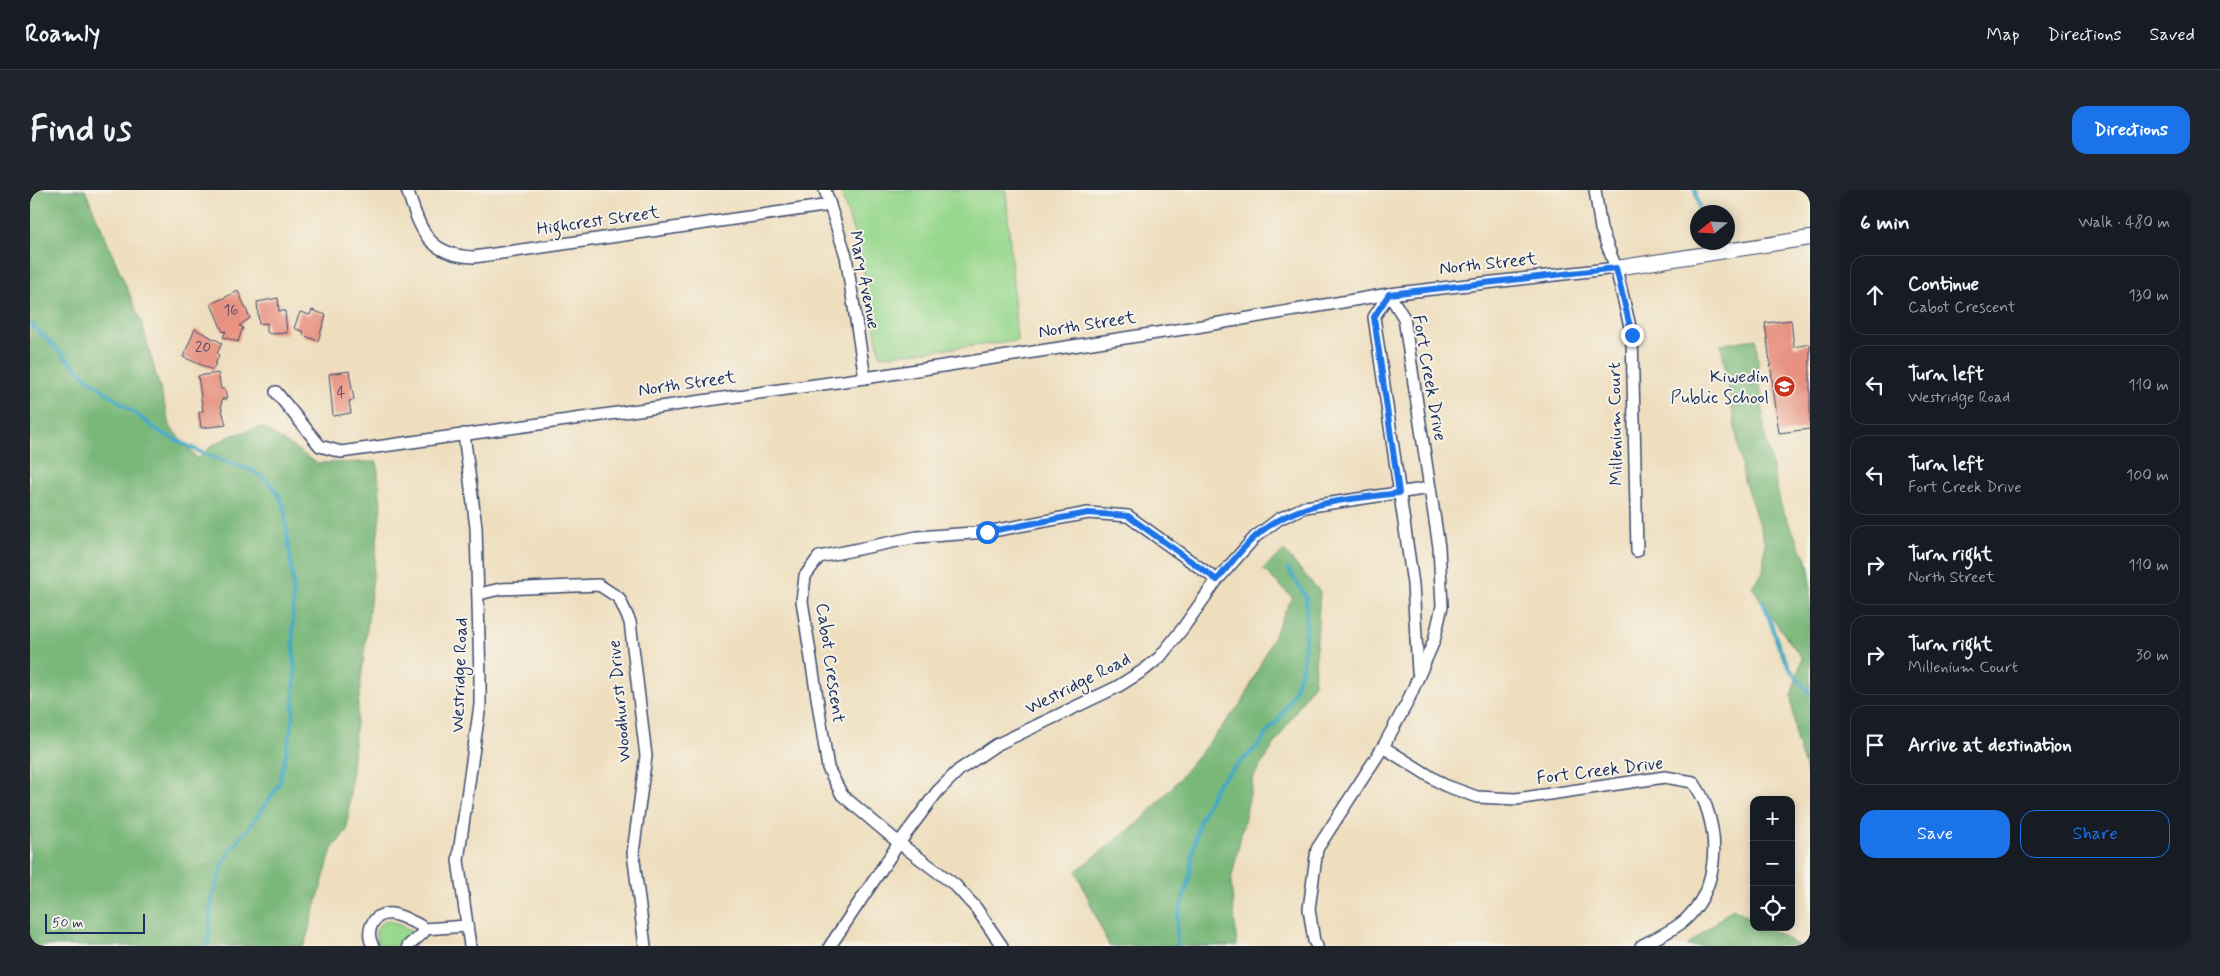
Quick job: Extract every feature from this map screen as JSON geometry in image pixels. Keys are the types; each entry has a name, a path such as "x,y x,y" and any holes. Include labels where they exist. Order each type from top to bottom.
{"street":[{"name":"Highcrest Street","path":"407,190 422,232 444,252 466,257 830,205"},
{"name":"Mary Avenue","path":"825,190 846,256 865,378"},
{"name":"Millenium Court","path":"1595,190 1601,229 1616,268 1632,335 1637,551"},
{"name":"North Street","path":"276,392 320,446 341,452 865,378 1196,327 1389,294 1616,268 1810,238"},
{"name":"Fort Creek Drive","path":"1317,946 1314,941 1310,909 1317,849 1383,747 1407,703 1434,641 1442,606 1441,566 1404,318 1389,294 1374,317 1415,604 1418,676"},
{"name":"Westridge Road","path":"464,434 476,528 479,594 480,705 458,860 470,946"},
{"name":"Westridge Road","path":"830,946 899,843 937,792 958,770 976,756 1016,734 1116,687 1144,670 1160,657 1217,580 1255,537 1279,519 1305,507 1430,488"},
{"name":"Cabot Crescent","path":"1002,946 976,908 954,885 899,843 842,795 828,768 802,601 805,576 819,557 917,538 987,532 1088,513 1128,516 1217,580"},
{"name":"Woodhurst Drive","path":"479,594 500,589 599,586 619,598 630,622 646,756 633,853 645,946"},
{"name":"Fort Creek Drive","path":"1383,747 1444,786 1476,796 1516,799 1665,778 1693,782 1706,805 1713,836 1714,867 1704,897 1684,921 1641,946"},
{"path":"373,946 369,936 370,929 378,917 384,914 398,915 422,926 424,930"},
{"path":"424,930 467,926"},
{"path":"408,946 424,930"}],"green space":[{"path":"30,190 85,190 141,321 171,428 198,459 211,446 232,435 262,427 317,463 377,462 381,507 355,733 347,830 332,849 304,946 30,946"},
{"path":"840,190 1006,190 1017,341 880,356 860,252"},
{"path":"1756,339 1765,435 1781,506 1810,568 1810,782 1796,740 1791,696 1802,658 1768,613 1752,586 1763,572 1765,543 1744,480 1721,344"},
{"path":"1284,551 1320,592 1314,683 1254,776 1231,881 1237,946 1109,946 1076,871 1141,821 1175,784 1243,701 1292,597 1263,569"},
{"path":"1733,908 1750,918 1750,931 1774,931 1799,946 1687,946"},
{"path":"388,920 410,930 411,935 396,946 380,946 376,938 376,931 380,925"}],"building":[{"path":"238,291 250,318 239,326 243,327 238,342 223,337 226,331 223,332 211,304"},
{"path":"278,298 279,311 285,311 287,333 270,334 267,332 267,323 259,324 257,302"},
{"path":"312,310 326,315 318,341 303,335 304,332 294,328 300,312 310,315"},
{"path":"1791,320 1794,347 1810,344 1810,429 1779,433 1765,323"},
{"path":"195,329 222,343 213,370 183,357"},
{"path":"349,371 354,400 349,401 351,413 333,416 329,374"},
{"path":"218,373 221,389 225,389 227,399 222,399 221,406 226,425 201,428 199,412 203,411 198,376"}],"waterway":[{"path":"1695,190 1698,205"},
{"path":"30,323 87,378 160,432 200,452 253,471 268,481 278,494 284,507 293,582 295,673 293,719 279,785 230,851 222,866 211,901 208,946"},
{"path":"1177,946 1177,919 1189,881 1199,823 1205,809 1217,784 1260,744 1271,727 1278,721 1294,692 1302,668 1306,632 1306,597 1288,569"},
{"path":"1763,601 1779,647 1792,672 1810,694"}],"place":[{"name":"Kiwedin Public School","path":"1785,387"}],"route":[{"path":"987,532 1088,513 1128,516 1217,580 1255,537 1279,519 1305,507 1399,493 1374,317 1389,294 1616,268 1632,335"}]}
